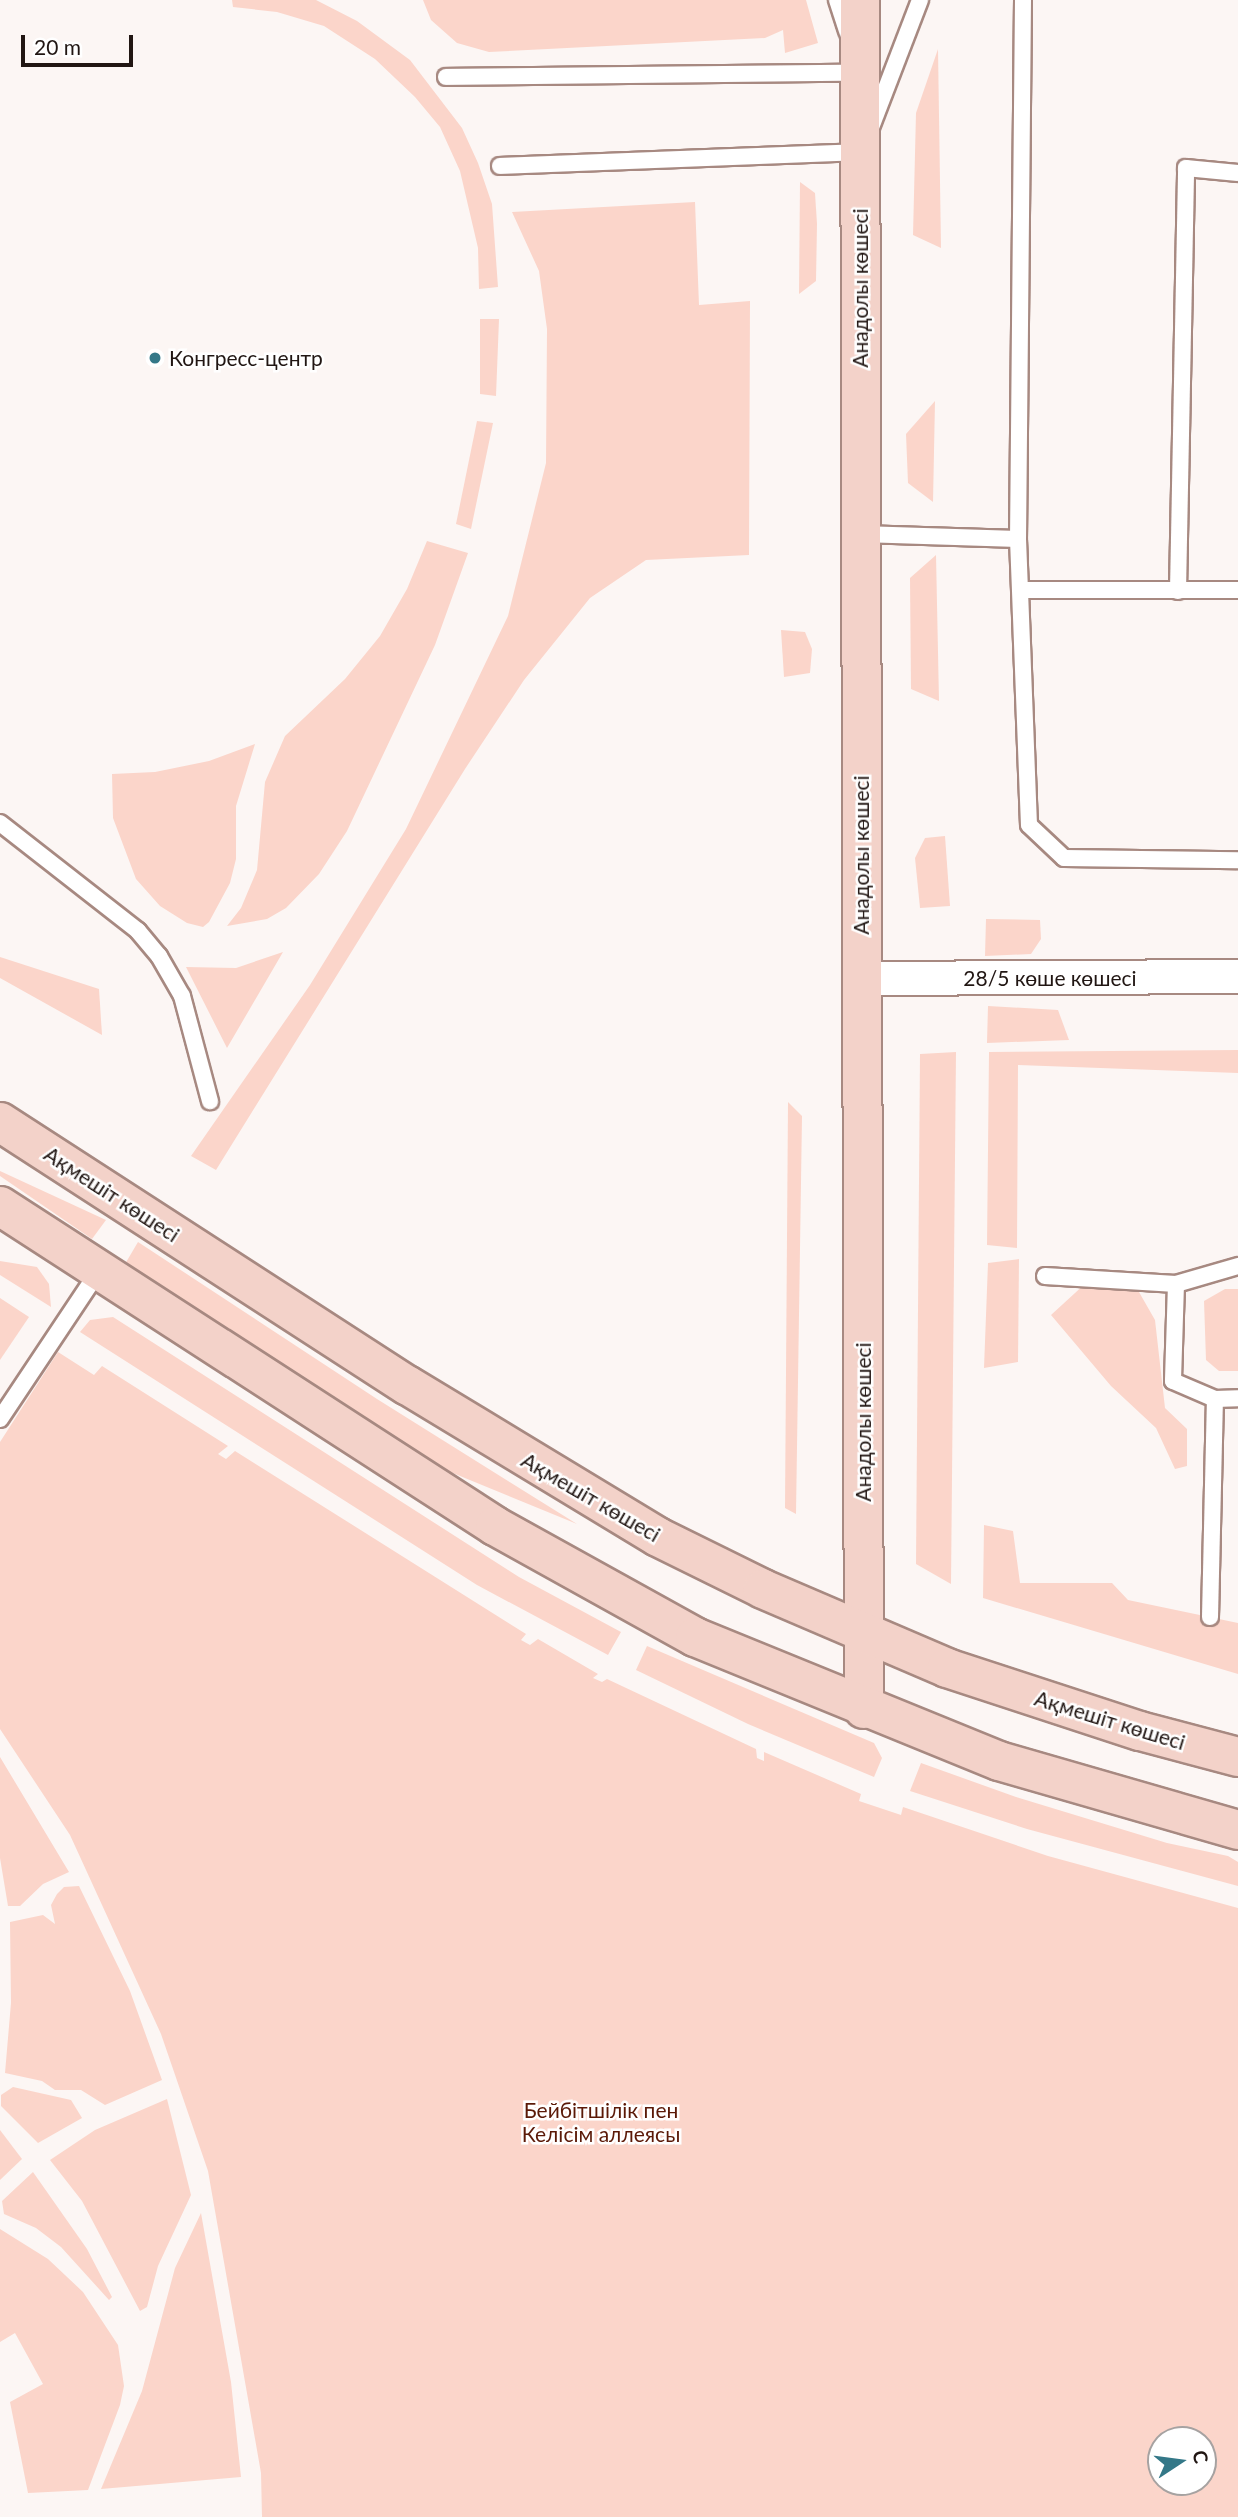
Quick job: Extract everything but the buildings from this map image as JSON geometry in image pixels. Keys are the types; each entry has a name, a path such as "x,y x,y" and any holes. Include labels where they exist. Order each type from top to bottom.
{"street":[{"name":"Анадолы көшесі","path":"860,0 864,1709"},
{"name":"28/5 көше көшесі","path":"862,978 1238,976"},
{"name":"Ақмешіт көшесі","path":"0,1122 538,1468 658,1537 864,1635 1041,1700 1238,1757"},
{"path":"0,1206 401,1467 611,1593 695,1637 864,1709 1083,1789 1238,1830"}],"lane":[{"path":"446,78 860,75 837,0"},
{"path":"499,166 860,153 920,0"},
{"path":"1023,0 1018,539 1029,825 1064,858 1238,860"},
{"path":"1178,591 1186,168 1238,173"},
{"path":"861,534 1018,539"},
{"path":"1021,590 1238,590"},
{"path":"0,823 138,931 159,956 182,996 210,1101"},
{"path":"1045,1276 1176,1284 1238,1266"},
{"path":"0,1419 100,1269"},
{"path":"1176,1284 1173,1381 1214,1399 1238,1398"},
{"path":"1210,1617 1214,1399"}],"green space":[{"path":"232,0 316,0 357,21 410,60 462,128 478,163 492,204 498,287 479,289 478,248 460,171 440,127 415,97 375,59 324,26 277,12 233,7"},
{"path":"423,0 806,0 818,43 785,53 783,30 765,38 489,52 457,43 431,20"},
{"path":"938,49 941,248 913,235 916,113"},
{"path":"800,182 815,193 817,224 816,281 799,294"},
{"path":"695,202 699,305 750,301 749,555 646,560 590,598 524,680 465,769 216,1170 191,1156 310,985 406,829 508,616 546,463 547,329 539,271 512,212"},
{"path":"480,319 499,319 496,396 480,394"},
{"path":"935,401 933,502 908,483 906,434"},
{"path":"477,421 493,423 471,529 456,524"},
{"path":"427,541 468,553 435,645 347,831 319,874 286,908 267,919 227,926 241,908 257,870 265,782 285,736 345,679 380,636 407,589"},
{"path":"936,555 939,701 911,689 910,578"},
{"path":"781,630 805,632 812,649 810,673 784,677"},
{"path":"255,744 236,806 236,859 230,883 209,922 203,927 187,923 160,906 136,879 113,818 112,774 155,772 209,761"},
{"path":"945,836 950,906 920,908 915,858 925,838"},
{"path":"986,919 1040,920 1041,939 1031,954 985,956"},
{"path":"283,952 227,1048 186,967 236,968"},
{"path":"0,957 99,989 102,1035 0,978"},
{"path":"988,1006 1058,1010 1069,1040 987,1043"},
{"path":"1238,1050 1238,1073 1018,1065 1017,1248 987,1245 989,1052"},
{"path":"956,1052 951,1584 916,1564 920,1054"},
{"path":"788,1102 802,1116 796,1514 785,1508"},
{"path":"0,1171 106,1220 92,1239 0,1176"},
{"path":"138,1242 377,1399 577,1524 443,1469 125,1264"},
{"path":"1019,1259 1018,1362 984,1368 988,1263"},
{"path":"0,1261 37,1267 49,1284 51,1307 0,1275"},
{"path":"1087,1282 1139,1292 1155,1320 1165,1408 1187,1429 1187,1466 1175,1469 1156,1428 1111,1386 1051,1315"},
{"path":"1225,1289 1238,1289 1238,1371 1219,1371 1206,1360 1204,1301"},
{"path":"0,1298 29,1317 0,1360"},
{"path":"113,1317 519,1577 621,1632 608,1655 477,1585 80,1332 90,1320"},
{"name":"Бейбітшілік пен Келісім аллеясы","path":"58,1352 94,1375 102,1366 228,1446 218,1454 226,1459 235,1451 526,1634 521,1640 530,1645 538,1639 598,1674 593,1678 602,1682 607,1679 756,1749 757,1758 764,1761 764,1752 861,1794 859,1801 901,1815 903,1807 1048,1856 1238,1908 1238,2517 262,2517 261,2473 208,2171 161,2034 70,1835 0,1729 0,1442"},
{"path":"984,1525 1013,1531 1020,1583 1112,1583 1128,1600 1238,1623 1238,1674 983,1598"},
{"path":"647,1646 874,1743 882,1758 874,1777 748,1724 636,1670"},
{"path":"0,1757 69,1872 43,1884 20,1906 8,1906 0,1858"},
{"path":"921,1763 1016,1797 1167,1843 1228,1856 1238,1862 1238,1886 1027,1829 910,1791"},
{"path":"79,1886 130,1991 162,2080 105,2105 81,2090 55,2090 42,2081 5,2073 11,2003 10,1922 43,1915 55,1924 51,1905 57,1894 64,1887"},
{"path":"13,2087 71,2100 82,2118 38,2143 1,2106 1,2095"},
{"path":"167,2099 191,2195 158,2266 147,2307 140,2311 82,2201 50,2160 95,2130"},
{"path":"0,2130 22,2159 0,2180"},
{"path":"33,2172 87,2249 112,2297 109,2300 61,2247 36,2228 4,2214 2,2201"},
{"path":"201,2213 231,2382 241,2477 101,2489 142,2391 175,2268"},
{"path":"0,2229 48,2259 83,2292 118,2345 124,2386 120,2405 88,2490 28,2493 10,2402 43,2384 15,2333 0,2342"}],"place":[{"name":"Конгресс-центр","path":"155,358"}]}
